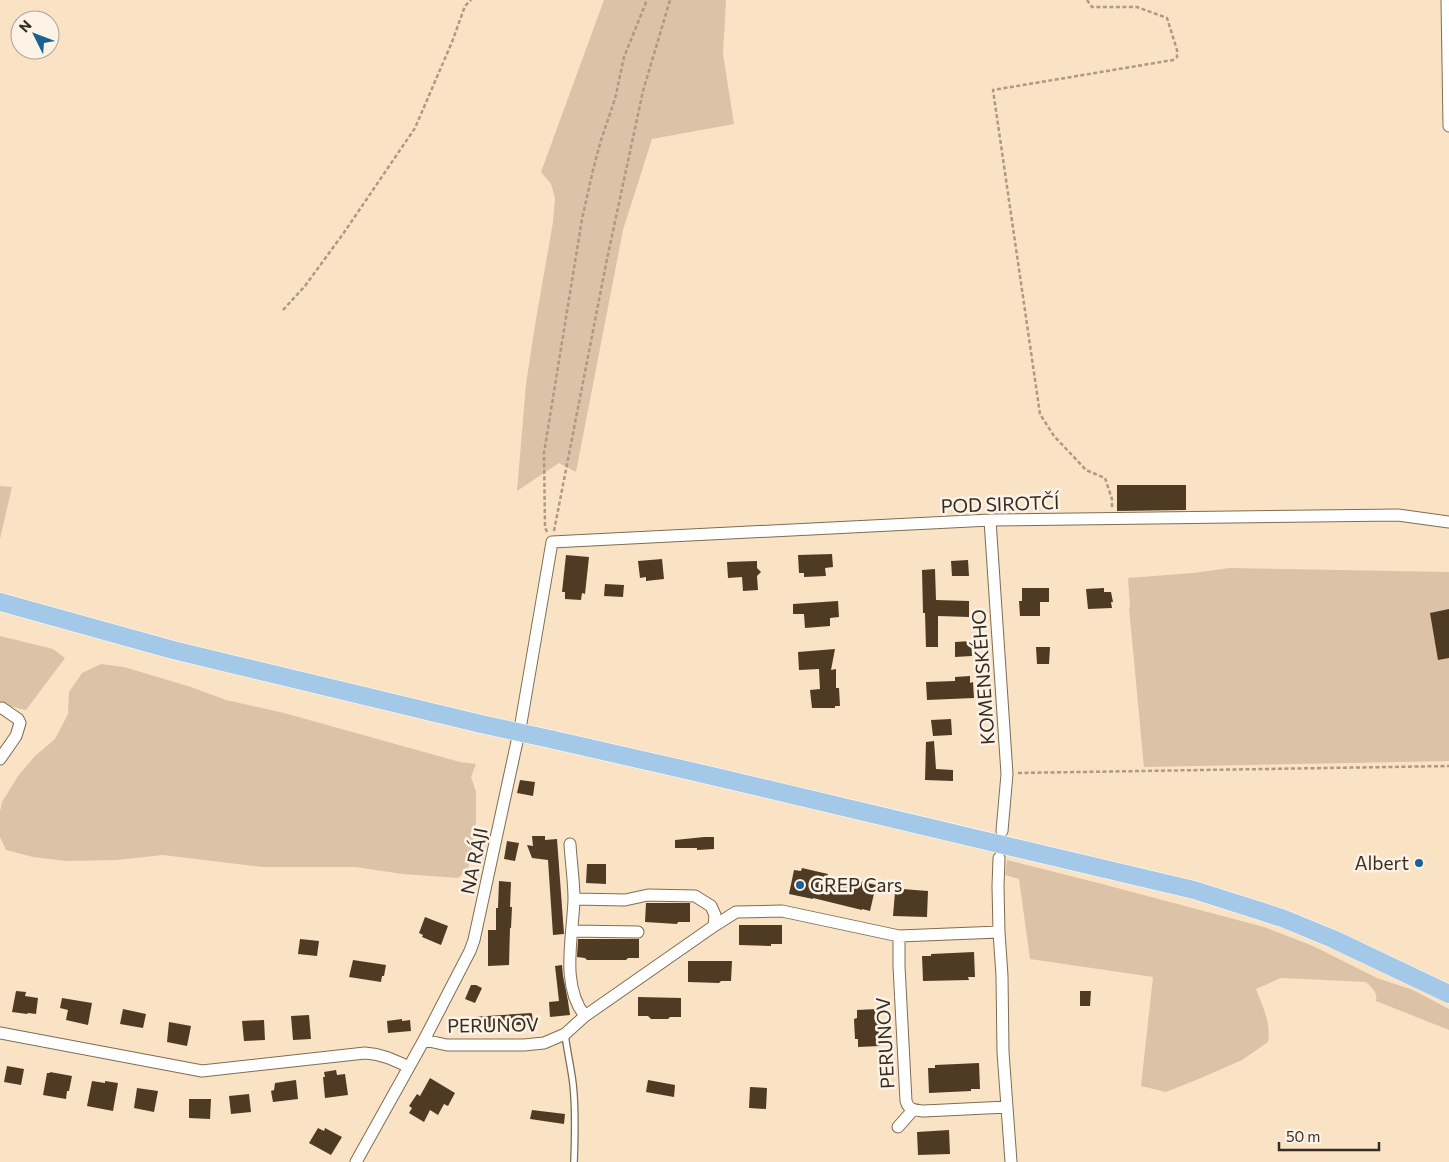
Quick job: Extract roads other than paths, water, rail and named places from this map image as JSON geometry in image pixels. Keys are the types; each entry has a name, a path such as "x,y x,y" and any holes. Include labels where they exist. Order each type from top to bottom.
{"main road":[{"path":"0,602 173,650 481,724 695,772 1194,890 1282,918 1333,939 1449,994"}],"street":[{"path":"1447,0 1449,126"},
{"name":"POD SIROTČÍ","path":"552,542 990,520 1398,515 1449,522"},
{"name":"KOMENSKÉHO","path":"990,520 1007,774 1002,831"},
{"name":"NA RÁJI","path":"356,1162 424,1040 474,940 521,723 552,542"},
{"path":"0,759 16,736 20,723 2,708"},
{"path":"570,844 574,899 570,953 573,989 579,1008 586,1016"},
{"path":"999,858 998,886 1003,1052 1011,1162"},
{"path":"574,899 625,900 648,895 695,896 711,906 715,915 714,926"},
{"name":"PERUNOV","path":"424,1040 447,1045 524,1045 544,1043 565,1034 586,1016 736,912 782,911 899,936 999,932"},
{"path":"572,931 638,932"},
{"name":"PERUNOV","path":"899,936 906,1102 908,1106 913,1110 924,1111 1007,1107"},
{"path":"0,1034 202,1071 365,1053 386,1056 409,1067"},
{"path":"898,1127 913,1110"}],"lane":[{"path":"565,1034 566,1050 573,1084 574,1162"}],"place":[{"name":"Albert","path":"1419,863"},
{"name":"GREP Cars","path":"800,885"}]}
